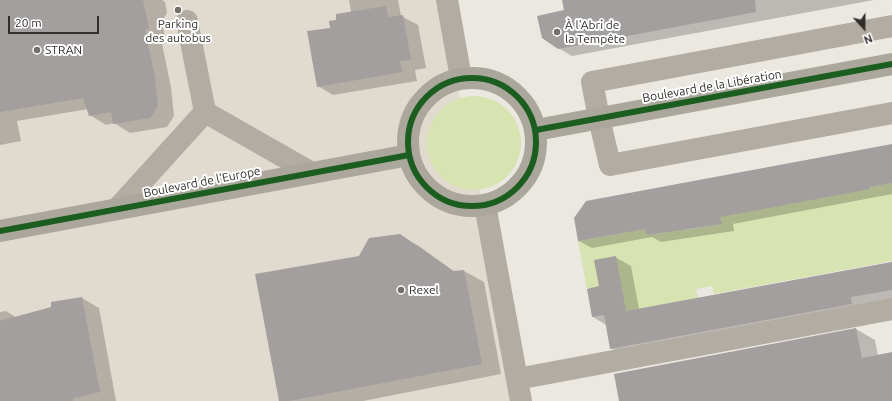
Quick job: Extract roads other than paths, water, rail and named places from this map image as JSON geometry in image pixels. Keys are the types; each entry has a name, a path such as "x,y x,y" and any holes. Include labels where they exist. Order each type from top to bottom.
{"main road":[{"name":"Boulevard de la Libération","path":"536,130 892,64"},
{"path":"461,78 482,78 501,84 517,95 530,111 536,130 536,150 531,169 520,185 504,198 485,205 465,206 446,200 429,189 416,174 409,155 408,138 411,121 419,106 430,92 445,83 461,78"},
{"name":"Boulevard de l'Europe","path":"0,231 409,155"}],"street":[{"path":"446,0 461,78"},
{"path":"187,21 205,112 312,173"},
{"path":"892,26 592,82 610,165 892,113"},
{"path":"117,209 205,112"},
{"path":"485,205 521,401"},
{"path":"517,379 892,309"}],"place":[{"name":"Parking des autobus","path":"178,10"},
{"name":"À l'Abri de la Tempête","path":"557,32"},
{"name":"STRAN","path":"37,50"},
{"name":"Rexel","path":"401,290"}]}
